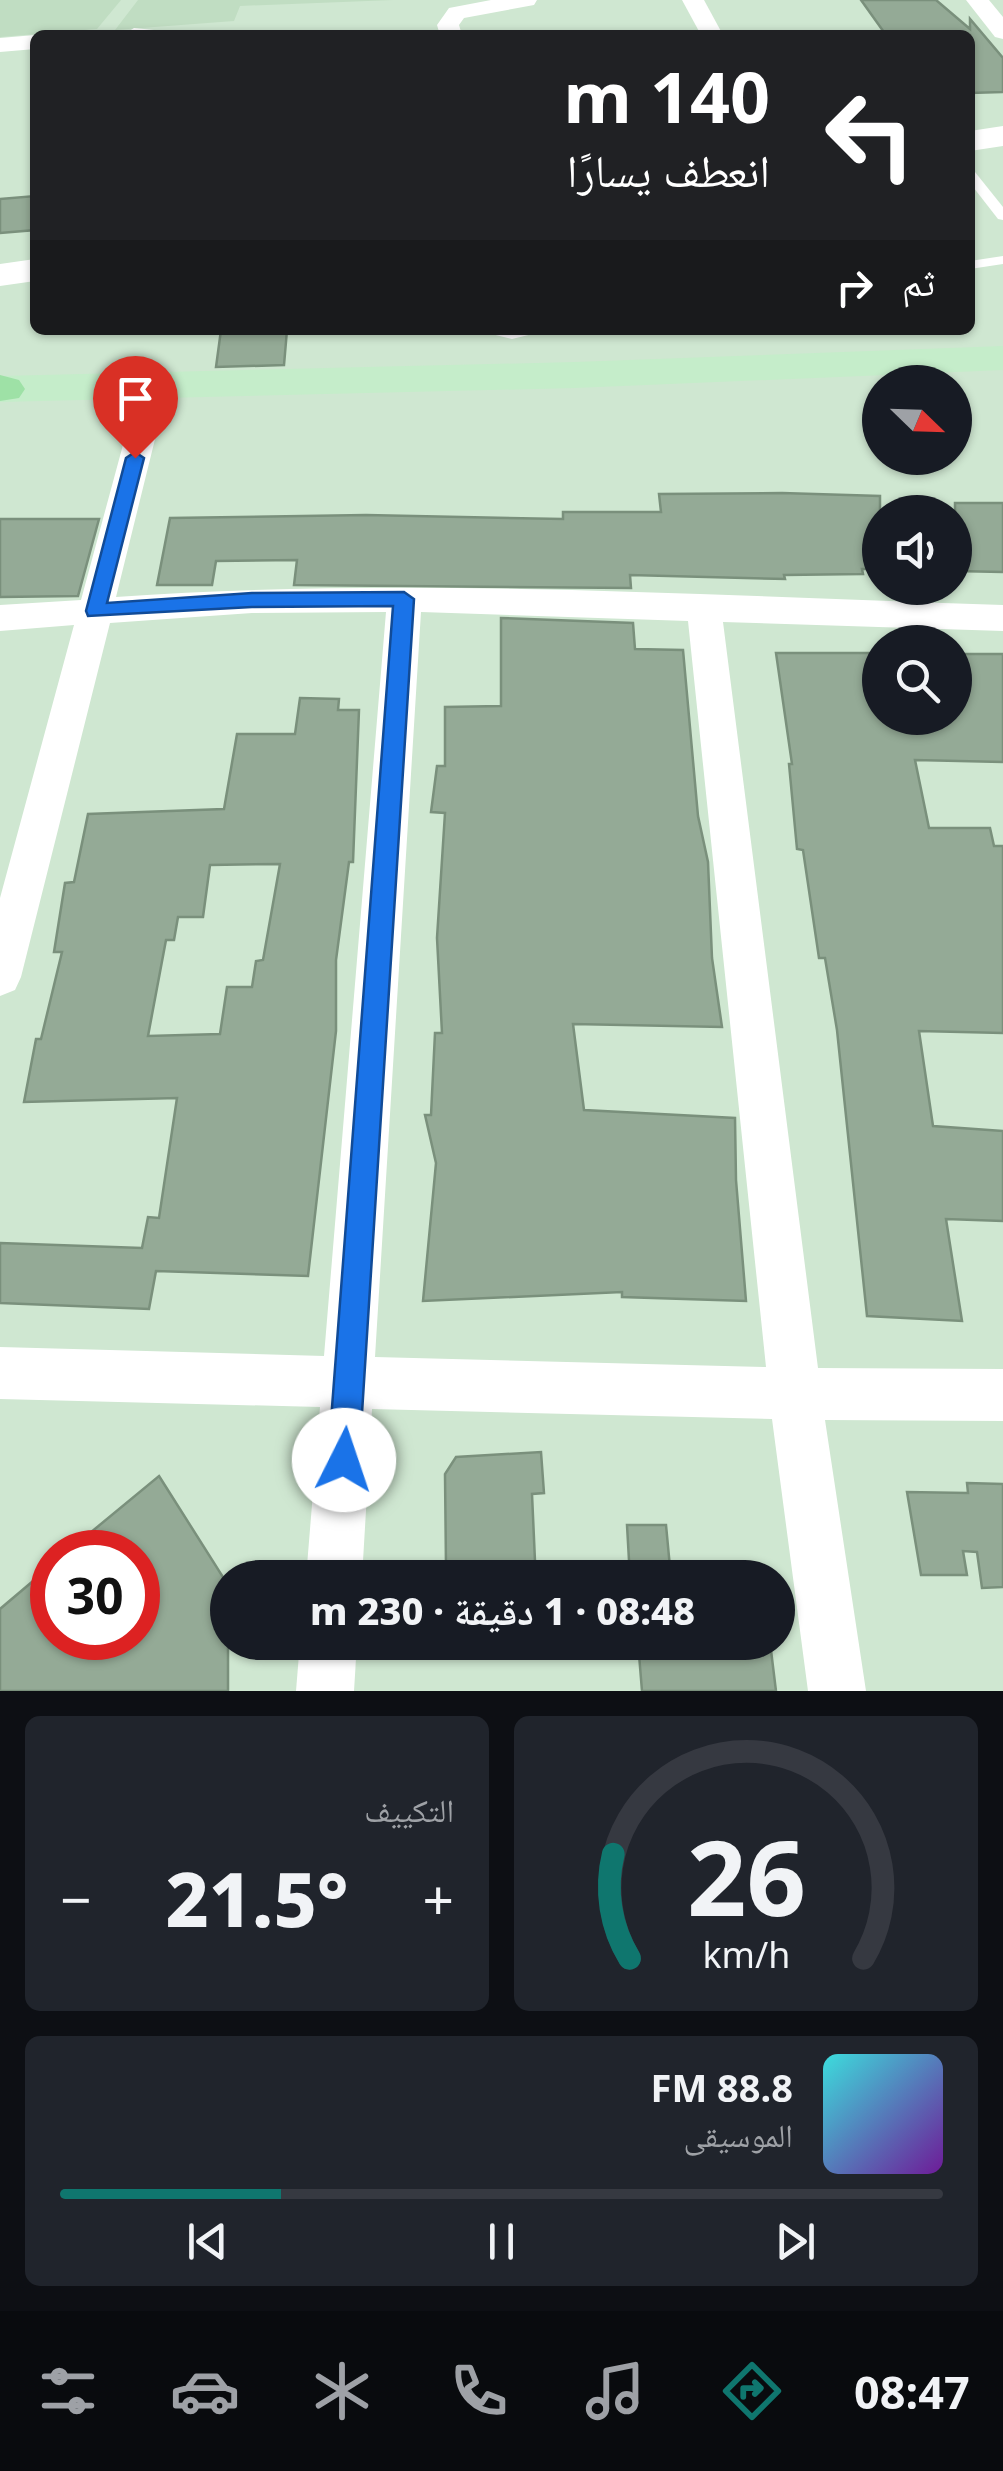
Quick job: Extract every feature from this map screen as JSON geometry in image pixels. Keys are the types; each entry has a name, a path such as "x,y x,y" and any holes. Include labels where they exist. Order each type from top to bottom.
{"main road":[{"path":"1,397 1003,358"},
{"path":"972,393 1003,391"},
{"path":"1,397 145,419 862,398"}],"street":[{"path":"449,30 448,24 457,13 526,0"},
{"path":"693,0 709,30"},
{"path":"977,0 1003,32"},
{"path":"0,44 30,42"},
{"path":"975,140 1003,136"},
{"path":"0,275 30,271"},
{"path":"0,977 145,419"},
{"path":"335,1560 404,599"},
{"path":"0,618 252,600 404,599 1003,618"},
{"path":"704,610 794,1394 837,1691"},
{"path":"0,1373 794,1394 1003,1395"},
{"path":"324,1691 327,1660"}],"lane":[{"path":"975,181 1003,216"},
{"path":"975,264 1003,260"}],"shaded area":[{"path":"0,0 121,0 97,29 30,30 30,35 0,37"},
{"path":"138,0 393,0 240,6 234,21 115,30"}],"building":[{"path":"861,0 936,0 970,29 970,19 1003,58 1003,92 975,93 975,30 882,30"},
{"path":"30,196 30,230 0,233 0,199"},
{"path":"220,335 287,335 284,365 216,367"},
{"path":"659,494 862,495 862,574 784,575 785,579 630,575 631,588 294,585 297,560 216,561 212,585 157,585 170,518 366,515 563,519 563,512 661,512"},
{"path":"972,503 1003,503 1003,572 972,571"},
{"path":"0,519 99,519 78,596 0,597"},
{"path":"501,618 633,623 635,649 683,650 698,816 708,862 712,958 722,1027 573,1024 584,1110 735,1118 746,1301 622,1297 622,1292 423,1301 436,1163 425,1115 431,1115 435,1033 442,1033 437,938 445,813 431,812 437,766 445,766 445,707 501,706"},
{"path":"776,653 862,653 862,735 972,735 972,654 1003,654 1003,762 915,760 929,828 990,828 994,846 1003,846 1003,1033 919,1031 933,1126 1003,1131 1003,1221 946,1219 962,1321 867,1316 837,1030 825,958 819,958 803,850 797,849 792,764"},
{"path":"300,698 339,699 338,710 359,710 353,862 349,862 336,960 336,1031 308,1276 156,1271 149,1309 0,1303 0,1243 142,1248 148,1217 159,1218 177,1098 24,1102 36,1039 41,1039 62,952 54,952 65,883 74,882 88,814 224,809 237,734 295,734","holes":["280,864 263,960 256,961 252,987 227,987 220,1034 148,1036 166,940 174,940 178,917 203,917 210,865"]},
{"path":"541,1452 544,1493 532,1494 535,1560 446,1560 445,1474 456,1457"},
{"path":"159,1476 212,1560 210,1660 228,1660 228,1691 0,1691 0,1609 30,1584 30,1660 160,1660 160,1530 94,1530"},
{"path":"967,1483 1003,1484 1003,1587 982,1588 977,1552 963,1551 967,1575 921,1575 907,1492 968,1493"},
{"path":"627,1525 666,1525 669,1560 629,1560"},
{"path":"639,1660 772,1660 776,1691 642,1691"}],"route":[{"path":"135,458 96,611 252,600 404,599 344,1460"}]}
